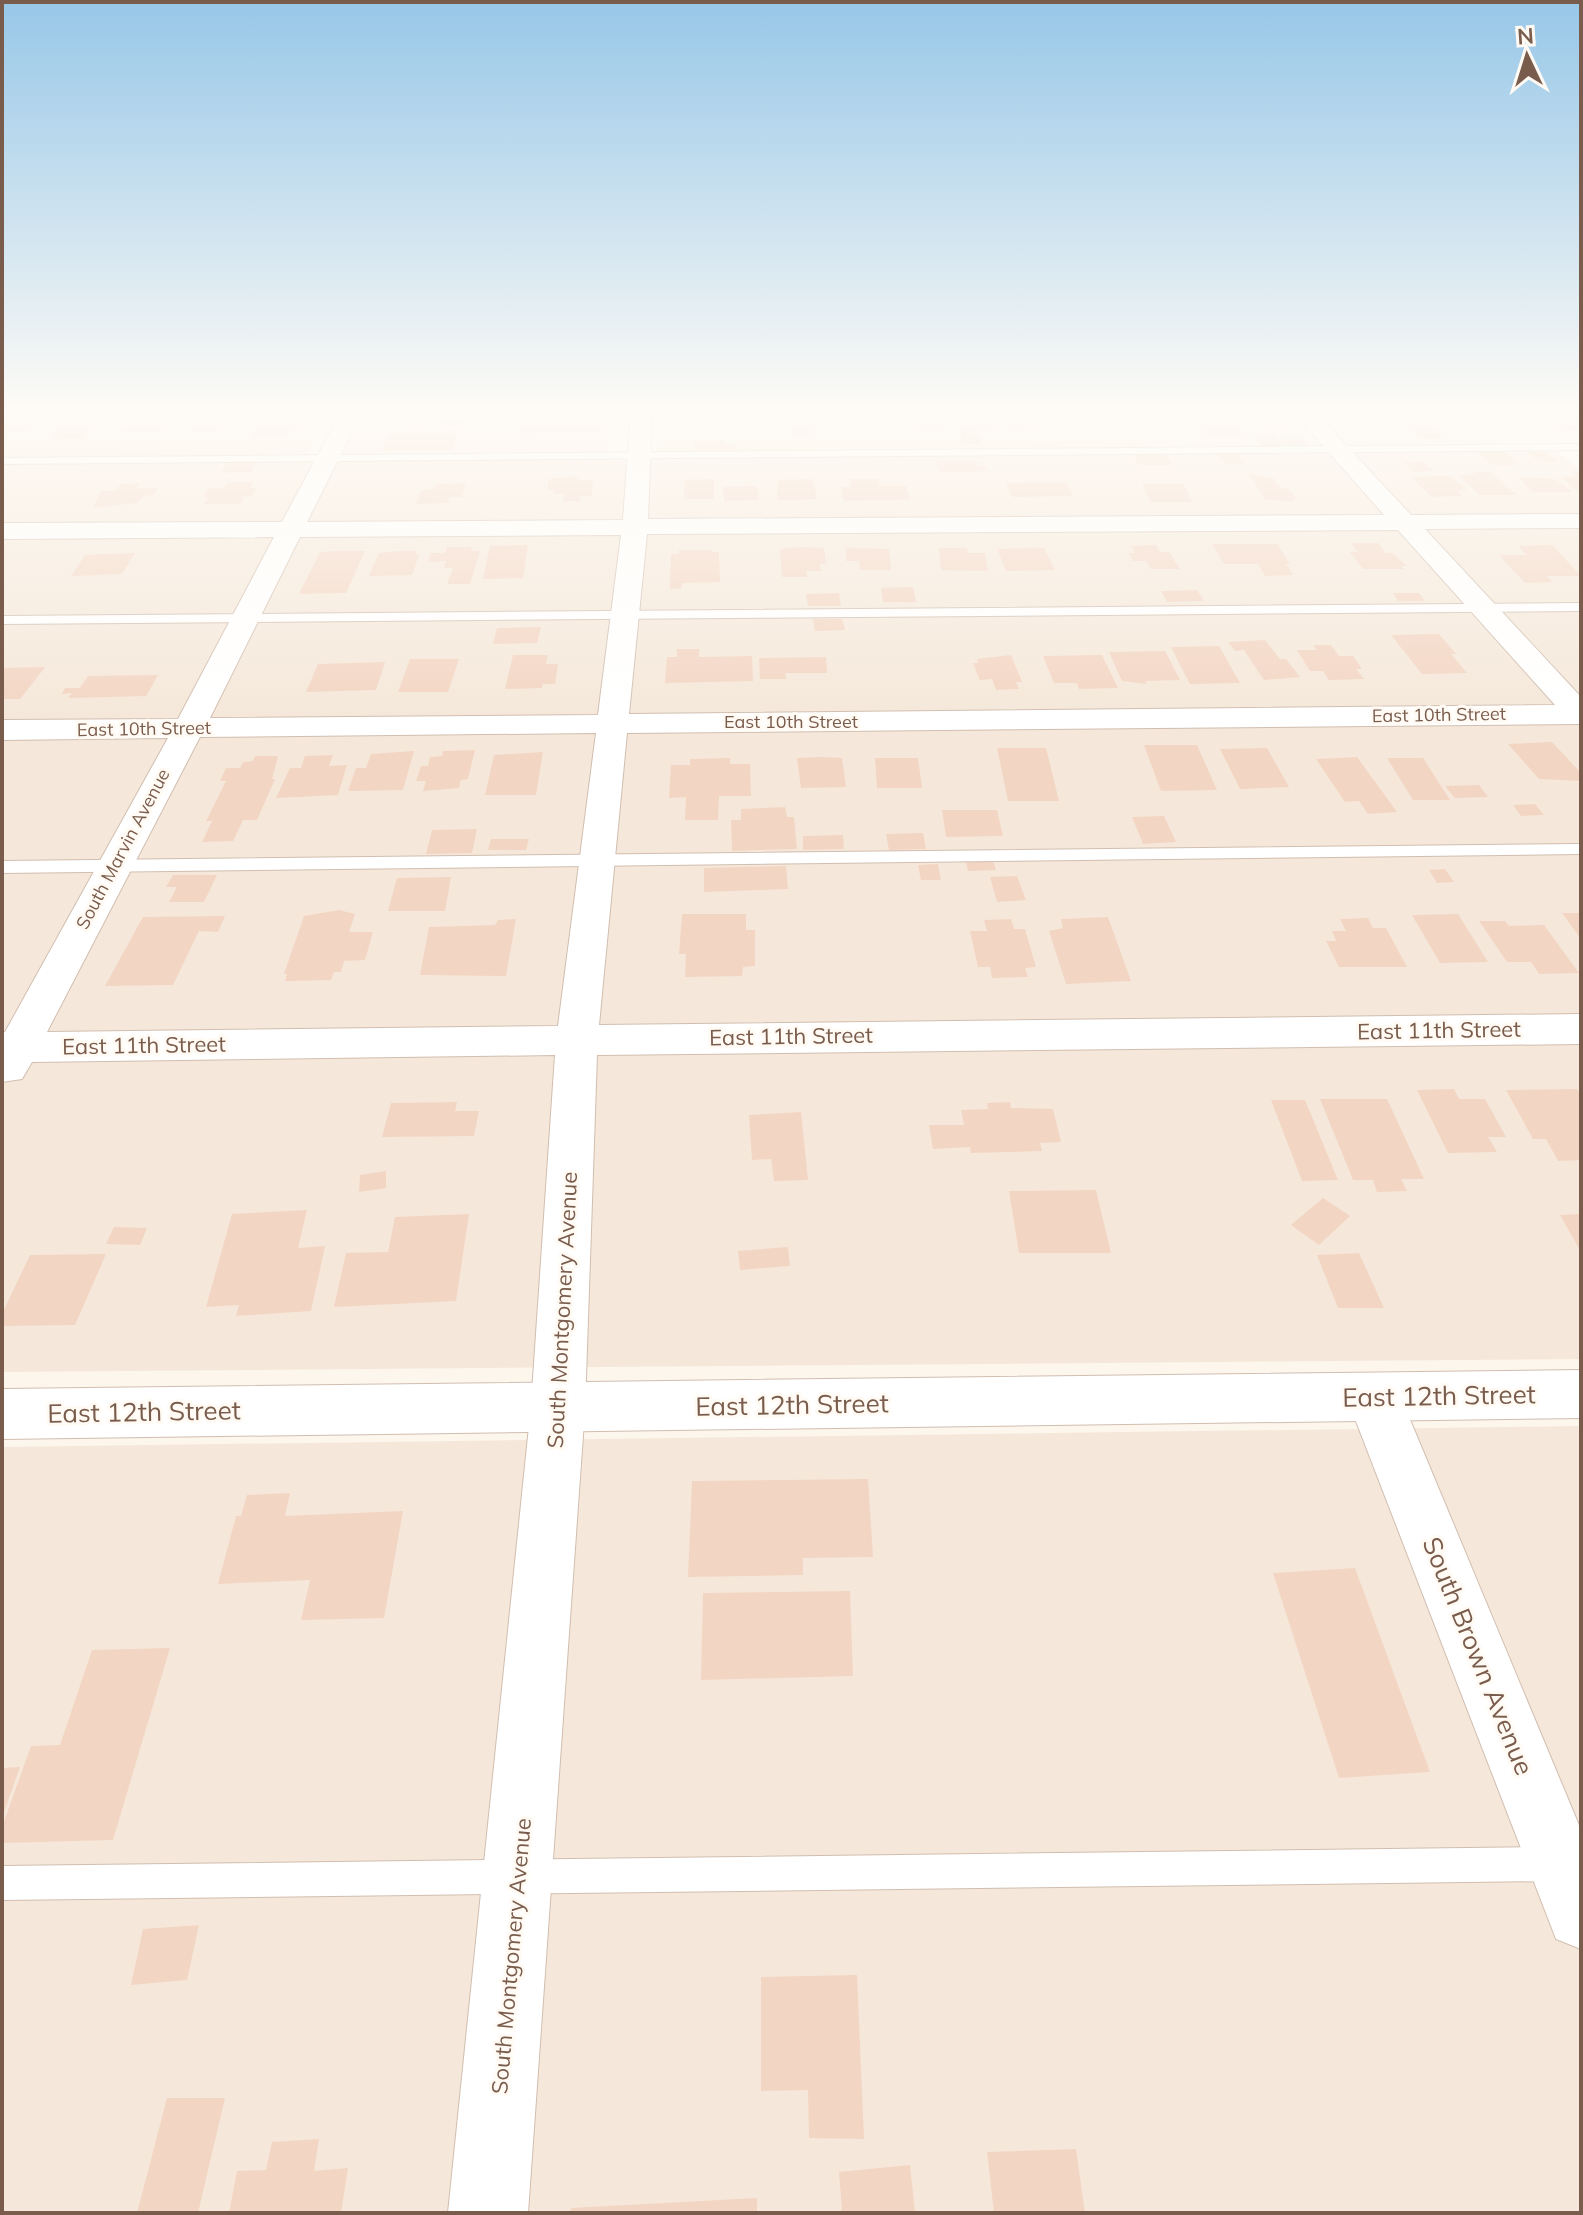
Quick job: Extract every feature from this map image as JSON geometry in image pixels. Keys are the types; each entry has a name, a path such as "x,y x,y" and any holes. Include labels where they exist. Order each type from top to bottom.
{"street":[{"name":"South Marvin Avenue","path":"7,1057 189,728 298,511"},
{"name":"South Montgomery Avenue","path":"488,2213 558,1407 577,1039 636,511"},
{"path":"1395,511 1581,714"},
{"path":"2,531 1581,521"},
{"name":"East 10th Street","path":"2,730 1581,714"},
{"name":"East 11th Street","path":"7,1057 577,1039 1581,1029"},
{"name":"East 12th Street","path":"2,1414 1581,1394"},
{"name":"South Brown Avenue","path":"1374,1398 1571,1889"}],"lane":[{"path":"2,620 1581,607"},
{"path":"2,867 1581,849"},
{"path":"2,1883 518,1875 1571,1889"}],"shaded area":[{"path":"2,511 1581,511 1581,1359 2,1372"},
{"path":"1581,1426 1581,2213 2,2213 2,1447"}],"building":[{"path":"1351,543 1378,543 1386,553 1392,553 1407,566 1401,566 1404,569 1363,569 1350,552 1358,552"},
{"path":"1212,544 1277,544 1293,575 1265,576 1258,564 1224,564"},
{"path":"528,545 523,578 483,579 490,546"},
{"path":"1156,545 1160,552 1169,552 1180,569 1151,569 1146,561 1133,561 1128,553 1135,553 1131,546"},
{"path":"1552,545 1581,576 1547,576 1553,582 1525,583 1499,555 1527,555 1518,546"},
{"path":"447,547 472,547 471,551 480,551 470,584 447,584 453,568 444,568 446,561 428,562 431,553 445,553"},
{"path":"824,548 826,564 820,564 821,571 806,571 807,577 782,577 780,549"},
{"path":"846,548 889,549 891,570 860,570 859,561 846,561"},
{"path":"939,548 967,548 968,553 985,553 988,571 941,570"},
{"path":"1044,548 1055,570 1006,571 997,549"},
{"path":"679,550 719,552 720,582 682,583 682,588 670,589 671,554 679,554"},
{"path":"365,551 346,593 299,594 320,552"},
{"path":"417,551 416,555 419,555 412,575 369,576 379,553"},
{"path":"135,553 122,574 71,576 85,555"},
{"path":"913,587 916,602 883,602 881,588"},
{"path":"1197,590 1204,601 1167,602 1161,591"},
{"path":"839,593 841,606 808,606 806,594"},
{"path":"1393,593 1419,593 1425,601 1398,601"},
{"path":"813,619 842,619 845,630 815,631"},
{"path":"541,627 537,643 493,644 497,628"},
{"path":"1439,634 1467,673 1422,674 1391,635"},
{"path":"1265,640 1300,677 1264,680 1244,650 1235,651 1228,642"},
{"path":"1313,645 1331,645 1339,656 1353,656 1362,669 1356,669 1364,679 1329,680 1323,671 1310,671 1297,650 1317,650"},
{"path":"1219,646 1240,683 1190,684 1171,647"},
{"path":"677,649 699,649 699,657 752,656 753,681 665,683 667,657 677,657"},
{"path":"1165,651 1180,680 1145,681 1147,684 1122,681 1109,652"},
{"path":"513,655 548,655 546,664 558,664 555,684 543,684 542,688 505,689"},
{"path":"1011,655 1022,682 1016,682 1019,689 996,690 992,679 980,680 973,663 978,663 977,659"},
{"path":"1102,655 1118,688 1079,689 1077,683 1054,683 1043,656"},
{"path":"826,657 827,673 785,673 786,679 760,679 759,658"},
{"path":"410,659 459,659 448,692 398,692"},
{"path":"385,662 376,690 306,692 318,664"},
{"path":"45,667 20,699 2,699 2,668"},
{"path":"158,675 146,696 68,698 72,693 62,694 65,688 80,688 88,676"},
{"path":"1552,742 1581,773 1581,781 1539,779 1508,744"},
{"path":"1144,745 1197,745 1217,790 1161,791"},
{"path":"997,748 1046,748 1059,801 1008,801"},
{"path":"1267,748 1289,787 1240,789 1220,749"},
{"path":"475,750 468,779 461,780 459,788 423,791 426,781 416,781 421,766 428,766 430,757 442,756 443,751"},
{"path":"414,751 403,790 348,791 356,768 366,768 371,754"},
{"path":"543,752 536,795 485,795 494,755"},
{"path":"333,755 329,766 347,765 338,795 276,798 290,768 301,768 305,756"},
{"path":"255,756 278,756 272,779 275,779 257,820 243,820 233,841 202,842 212,821 206,821 226,781 220,781 226,768 240,768 243,762 253,761"},
{"path":"1357,757 1397,812 1368,814 1359,801 1345,802 1316,759"},
{"path":"730,758 730,764 750,764 751,796 719,796 718,820 685,820 686,797 669,798 671,765 690,765 690,759"},
{"path":"797,758 842,758 846,787 801,788"},
{"path":"875,758 918,758 922,788 877,788"},
{"path":"1387,758 1423,758 1450,800 1413,800"},
{"path":"1479,785 1488,797 1455,798 1445,786"},
{"path":"1535,804 1544,815 1521,816 1513,805"},
{"path":"785,807 787,817 794,817 797,849 732,851 731,820 741,820 741,809"},
{"path":"942,810 997,810 1003,836 946,837"},
{"path":"1164,816 1176,842 1143,844 1132,817"},
{"path":"477,829 472,853 426,854 432,830"},
{"path":"923,833 926,849 889,850 886,834"},
{"path":"843,835 844,849 803,850 803,836"},
{"path":"491,839 529,839 526,850 488,850"},
{"path":"993,861 996,870 968,871 966,862"},
{"path":"938,864 941,880 921,880 918,865"},
{"path":"786,866 788,889 704,892 704,868"},
{"path":"1445,869 1454,882 1437,883 1429,870"},
{"path":"173,875 217,875 204,902 169,902 177,887 166,887"},
{"path":"1017,876 1026,900 997,902 990,877"},
{"path":"451,877 445,911 388,911 397,878"},
{"path":"339,910 355,914 349,932 373,932 365,960 344,961 341,972 334,972 331,980 285,981 287,974 284,974 304,916"},
{"path":"1562,913 1581,913 1581,939"},
{"path":"682,914 746,914 746,930 755,930 755,966 743,967 742,976 685,977 686,954 679,954"},
{"path":"1458,914 1488,962 1440,963 1412,915"},
{"path":"225,916 218,932 199,931 173,985 105,986 143,917"},
{"path":"1108,917 1131,981 1066,984 1049,931 1063,928 1061,919"},
{"path":"1368,918 1373,928 1386,928 1407,967 1339,967 1326,941 1336,941 1332,931 1346,931 1340,919"},
{"path":"516,919 506,976 420,975 429,927 495,925 498,920"},
{"path":"1011,919 1014,929 1025,929 1036,967 1025,968 1028,977 992,978 990,967 978,967 970,931 987,931 984,920"},
{"path":"1479,921 1505,921 1509,926 1544,925 1579,973 1539,974 1531,962 1507,962"},
{"path":"1454,1089 1459,1099 1485,1099 1506,1137 1488,1137 1497,1152 1448,1153 1417,1090"},
{"path":"1577,1089 1581,1095 1581,1160 1558,1161 1546,1139 1533,1139 1506,1090"},
{"path":"1320,1099 1387,1099 1424,1179 1401,1179 1407,1191 1377,1192 1373,1180 1353,1180"},
{"path":"1271,1100 1305,1100 1338,1180 1302,1181"},
{"path":"457,1102 455,1111 479,1111 474,1136 382,1137 391,1103"},
{"path":"1010,1102 1011,1108 1053,1109 1061,1142 1040,1143 1042,1151 971,1153 970,1147 933,1149 929,1125 964,1125 961,1110 988,1109 987,1103"},
{"path":"801,1112 808,1180 774,1181 771,1159 752,1160 749,1115"},
{"path":"386,1171 386,1188 359,1192 360,1175"},
{"path":"1096,1190 1111,1253 1019,1253 1009,1191"},
{"path":"1323,1198 1350,1216 1319,1245 1291,1225"},
{"path":"307,1210 298,1248 325,1246 311,1311 236,1316 239,1305 206,1307 232,1214"},
{"path":"469,1214 456,1301 334,1307 346,1253 388,1252 395,1217"},
{"path":"1581,1214 1581,1252 1560,1215"},
{"path":"114,1227 147,1228 140,1245 106,1244"},
{"path":"788,1247 790,1266 740,1270 738,1251"},
{"path":"1359,1253 1384,1308 1338,1308 1317,1255"},
{"path":"106,1254 75,1325 2,1326 2,1314 30,1255"},
{"path":"868,1479 873,1557 803,1558 803,1575 688,1577 692,1481"},
{"path":"290,1493 285,1516 403,1511 384,1618 301,1620 310,1580 218,1584 236,1516 241,1516 247,1495"},
{"path":"1355,1568 1430,1772 1339,1778 1273,1573"},
{"path":"850,1591 853,1676 701,1680 703,1593"},
{"path":"170,1648 113,1840 2,1843 2,1827 31,1746 60,1745 92,1650"},
{"path":"20,1767 2,1818 2,1768"},
{"path":"199,1925 187,1980 131,1985 143,1929"},
{"path":"857,1975 864,2139 809,2138 808,2090 761,2091 761,1977"},
{"path":"167,2098 225,2098 198,2213 137,2213"},
{"path":"319,2139 314,2171 348,2168 341,2213 229,2213 237,2171 266,2170 272,2142"},
{"path":"1076,2149 1085,2213 994,2213 987,2152"},
{"path":"910,2165 915,2213 833,2213 842,2210 839,2172"},
{"path":"757,2198 757,2213 570,2213 571,2208"}]}
